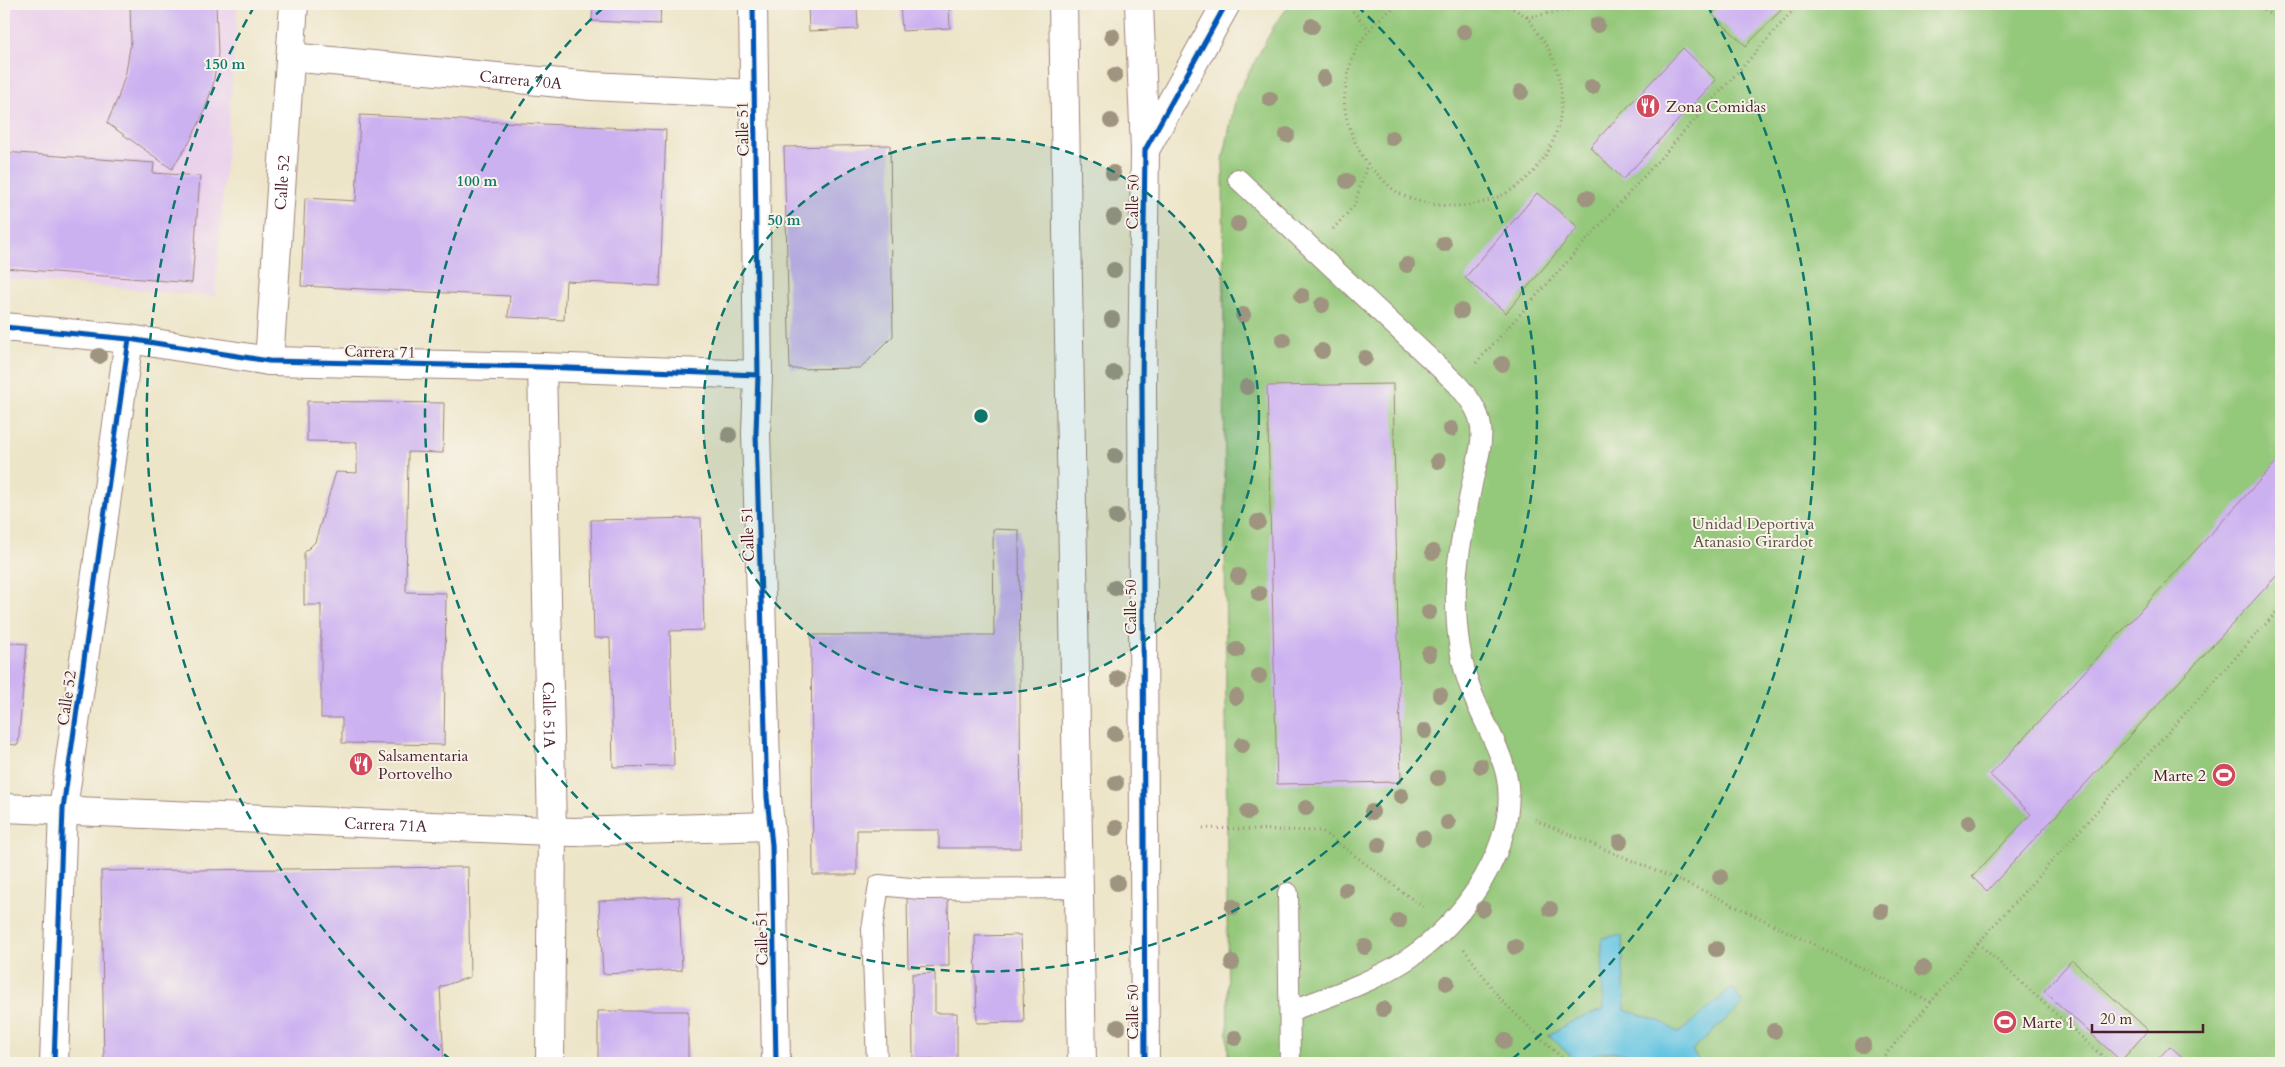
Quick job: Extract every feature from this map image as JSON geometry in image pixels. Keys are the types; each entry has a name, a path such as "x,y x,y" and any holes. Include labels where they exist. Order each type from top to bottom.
{"street":[{"name":"Calle 52","path":"269,361 294,4"},
{"name":"Calle 51","path":"753,4 758,375 756,433 769,826 772,845 776,1063"},
{"path":"1063,4 1082,1063"},
{"name":"Calle 50","path":"1139,4 1145,150 1142,394 1145,1063"},
{"path":"1145,150 1226,4"},
{"name":"Carrera 70A","path":"290,57 591,86 754,94"},
{"name":"Carrera 71","path":"4,327 129,339 269,361 542,367 758,375"},
{"name":"Calle 52","path":"54,1063 63,809 129,339"},
{"name":"Calle 51A","path":"542,367 552,831 550,1063"},
{"name":"Carrera 71A","path":"4,808 552,831 769,826"}],"lane":[{"path":"1238,179 1457,384 1475,406 1481,427 1480,446 1468,504 1456,583 1457,640 1471,690 1493,736 1506,775 1508,808 1500,848 1479,886 1448,926 1409,959 1367,983 1290,1011"},
{"path":"877,1063 872,930 879,886 920,889 1079,888"},
{"path":"1288,893 1290,1063"}],"path":[{"path":"1346,4 1369,29"},
{"path":"1400,4 1369,29 1351,61 1344,97 1350,133 1367,165 1397,192 1435,206 1475,206 1512,191 1541,164 1559,128 1562,88 1551,49 1526,17 1504,4"},
{"path":"1526,17 1605,4"},
{"path":"1457,384 1799,4"},
{"path":"2256,4 2281,23"},
{"path":"1314,250 1354,206 1367,165"},
{"path":"1878,1063 1931,1002 1978,943 2281,606"},
{"path":"1508,808 1710,893 1931,1002"},
{"path":"1202,828 1322,831 1448,926 1501,1000 1567,1063"},
{"path":"1978,943 2110,1063"}],"shaded area":[{"path":"4,4 238,4 215,296 4,279"}],"green space":[{"name":"Unidad Deportiva Atanasio Girardot","path":"1290,4 2281,4 2281,1063 1228,1063 1223,160 1236,96 1274,26"}],"water":[{"path":"1622,936 1625,1010 1662,1022 1679,1033 1732,988 1743,1004 1692,1050 1700,1063 1650,1063 1633,1055 1614,1052 1599,1053 1578,1063 1549,1035 1576,1019 1603,1010 1602,938"}],"building":[{"path":"130,4 216,4 218,53 213,85 203,115 189,143 172,169 107,123 118,98 126,72 131,41"},
{"path":"593,4 661,4 660,24 592,21"},
{"path":"808,4 857,4 858,29 809,31"},
{"path":"900,4 949,4 950,28 902,31"},
{"path":"1722,4 1787,4 1746,46 1712,14"},
{"path":"1683,48 1716,80 1623,179 1590,147"},
{"path":"360,115 666,130 660,286 566,281 564,320 508,317 510,296 301,286 305,198 356,201"},
{"path":"890,145 893,336 861,368 790,369 784,147"},
{"path":"4,152 154,163 153,173 200,176 192,283 4,268"},
{"path":"1537,193 1578,227 1506,313 1465,278"},
{"path":"1393,384 1401,782 1277,784 1267,386"},
{"path":"307,401 444,403 443,453 408,452 406,592 446,593 444,745 342,743 342,718 321,718 321,605 304,605 304,553 315,542 336,472 357,473 357,442 307,441"},
{"path":"2281,457 2281,571 1987,891 1972,877 2031,814 1990,775"},
{"path":"701,518 704,630 670,631 674,766 613,767 610,638 594,638 591,520"},
{"path":"993,529 1019,530 1021,848 939,848 939,830 857,830 857,875 813,875 811,635 994,635"},
{"path":"4,642 27,644 18,745 4,744"},
{"path":"468,867 470,977 440,987 444,1063 104,1063 101,871"},
{"path":"907,894 948,894 949,966 908,967"},
{"path":"679,897 682,970 603,974 599,901"},
{"path":"1021,935 1024,1022 977,1023 975,936"},
{"path":"2072,960 2148,1030 2121,1061 2044,991"},
{"path":"935,973 935,1013 957,1013 957,1059 913,1059 912,974"},
{"path":"598,1011 688,1011 688,1063 598,1063"},
{"path":"2170,1046 2189,1063 2154,1063"}],"cycle path":[{"path":"753,4 758,375 756,433 767,797 772,845 776,1063"},
{"path":"1145,1063 1142,384 1145,150 1226,4"},
{"path":"4,327 129,339 269,361 542,367 758,375"},
{"path":"54,1063 63,809 129,339"}],"place":[{"name":"Zona Comidas","path":"1648,106"},
{"name":"Salsamentaria Portovelho","path":"361,764"},
{"name":"Marte 2","path":"2224,775"},
{"name":"Marte 1","path":"2005,1022"}]}
